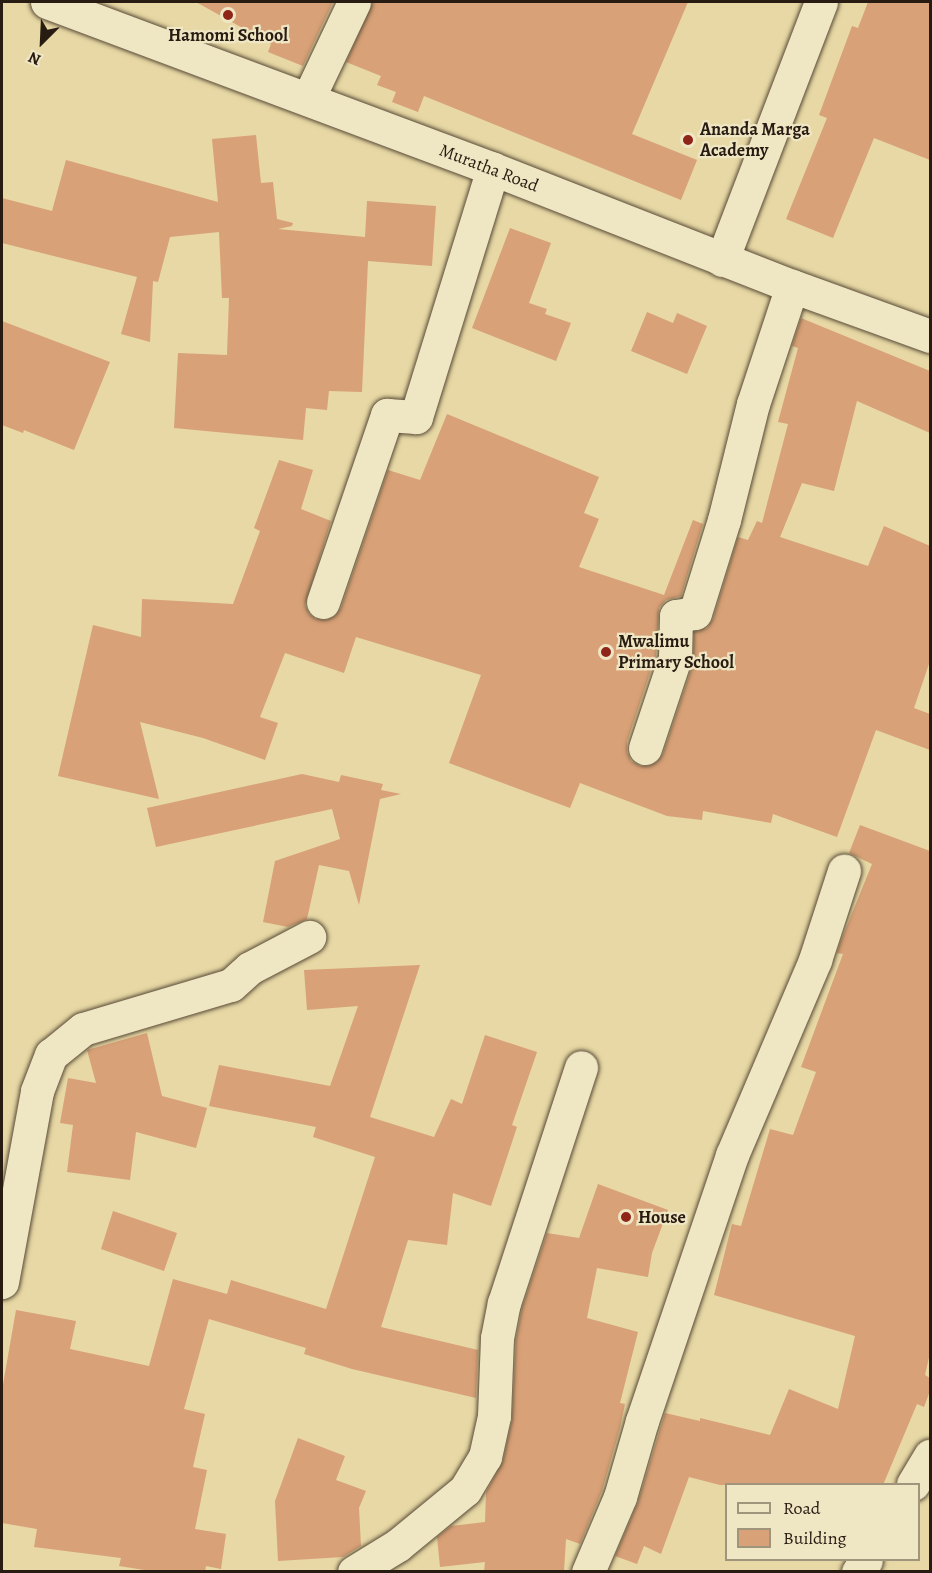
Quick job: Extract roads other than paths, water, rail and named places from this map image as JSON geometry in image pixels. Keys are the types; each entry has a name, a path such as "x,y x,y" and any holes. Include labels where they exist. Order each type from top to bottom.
{"street":[{"name":"Muratha Road","path":"47,2 494,169 722,260 930,336"},
{"path":"308,99 354,2"},
{"path":"722,260 821,2"},
{"path":"322,602 387,415 416,417 494,169"},
{"path":"645,748 675,658 676,616 695,613 724,520 753,404 792,286"},
{"path":"588,1572 620,1497 642,1421 732,1155 815,960 844,872"},
{"path":"2,1282 37,1091 51,1055 83,1029 231,985 250,968 309,937"},
{"path":"354,1572 398,1545 465,1490 485,1457 494,1416 497,1338 504,1304 581,1067"},
{"path":"914,1483 930,1456"}],"place":[{"name":"Hamomi School","path":"228,15"},
{"name":"Ananda Marga Academy","path":"688,140"},
{"name":"Mwalimu Primary School","path":"606,652"},
{"name":"House","path":"626,1217"}]}
